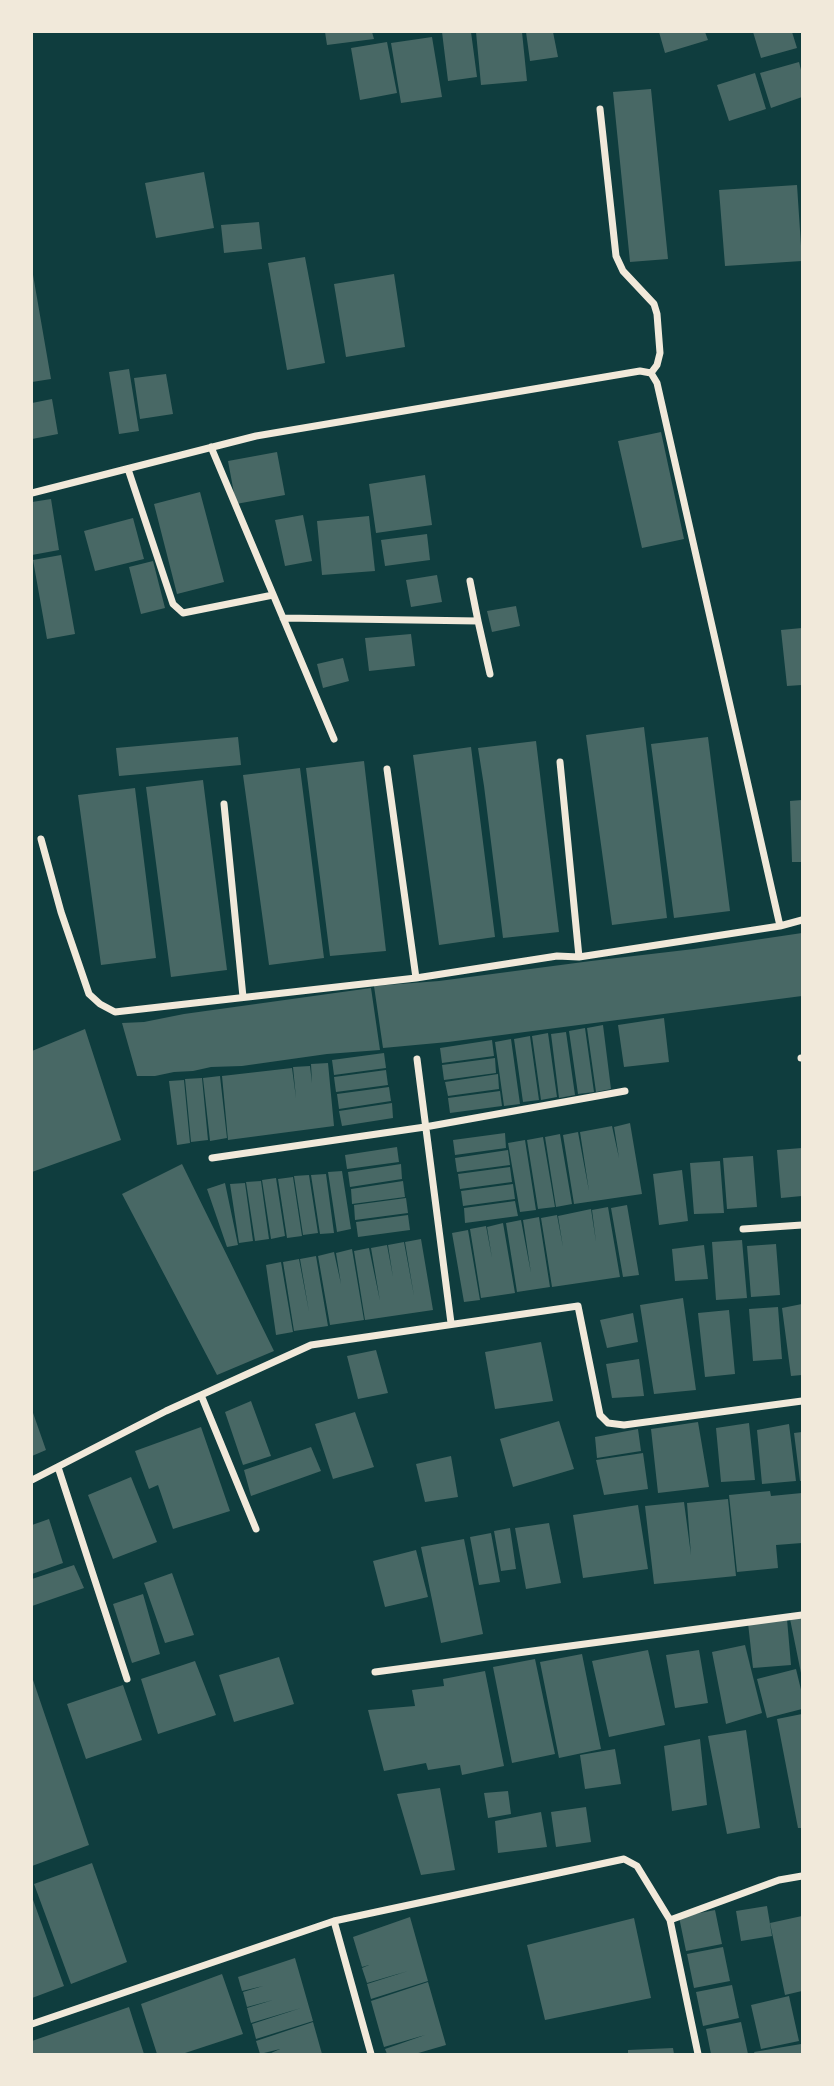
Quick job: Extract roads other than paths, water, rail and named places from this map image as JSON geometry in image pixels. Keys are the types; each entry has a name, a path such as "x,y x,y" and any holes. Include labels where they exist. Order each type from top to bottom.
{"street":[{"path":"600,109 616,256 622,271 647,295 657,314 660,353 657,365 651,373"},
{"path":"32,494 256,436 640,371 651,373 657,383 780,926"},
{"path":"211,447 334,739"},
{"path":"128,469 173,604 183,612 273,595"},
{"path":"470,581 490,674"},
{"path":"283,618 478,621"},
{"path":"560,762 579,957"},
{"path":"387,769 416,978"},
{"path":"224,804 243,997"},
{"path":"41,839 82,979 89,994 115,1012 416,978 557,956 579,957 780,926 803,920"},
{"path":"417,1059 451,1323"},
{"path":"212,1158 425,1127 625,1091"},
{"path":"743,1229 803,1225"},
{"path":"32,1480 201,1395 311,1345 578,1306 600,1415 608,1423 624,1426 803,1401"},
{"path":"201,1395 256,1529"},
{"path":"58,1467 127,1679"},
{"path":"375,1672 803,1615"},
{"path":"32,2024 334,1921 624,1859 637,1866 670,1920 698,2054"},
{"path":"670,1920 779,1880 803,1877"},
{"path":"334,1921 371,2054"}]}
